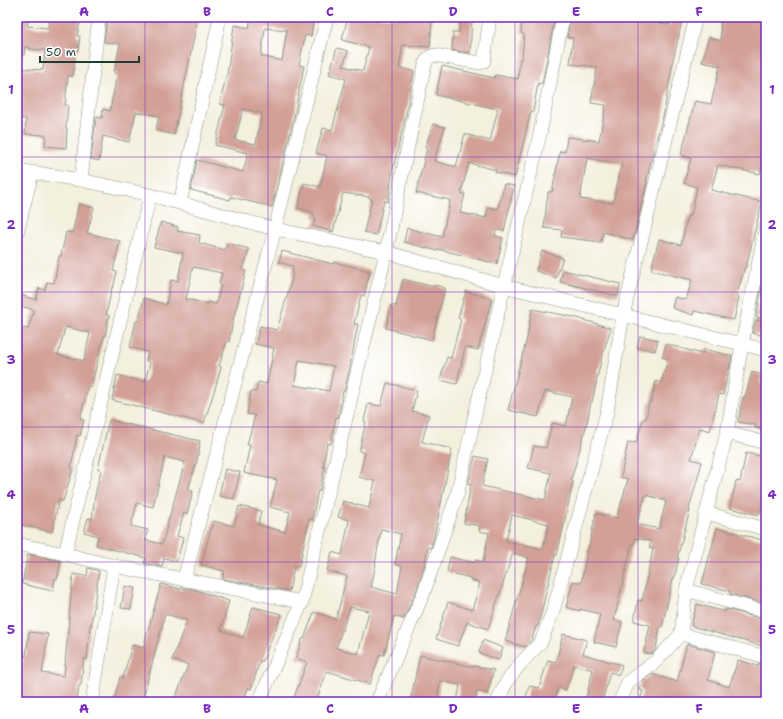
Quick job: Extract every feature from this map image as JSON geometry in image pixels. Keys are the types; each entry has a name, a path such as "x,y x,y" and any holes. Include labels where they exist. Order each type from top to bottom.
{"street":[{"path":"81,180 100,17"},
{"path":"180,203 220,17"},
{"path":"184,580 275,229 327,17"},
{"path":"258,702 302,602 386,252 425,64 428,58 434,55 480,63 484,61 490,17"},
{"path":"377,702 424,592 457,495 540,134 563,17"},
{"path":"497,702 507,681 521,663 541,642 554,608 607,412 623,315 696,17"},
{"path":"17,170 81,180 150,195 275,229 386,252 504,286 766,350"},
{"path":"17,232 32,173"},
{"path":"65,554 150,195"},
{"path":"620,702 628,682 656,662 681,634 686,590 727,433 742,344 766,226"},
{"path":"727,433 766,443"},
{"path":"706,513 766,529"},
{"path":"17,544 114,566 302,602"},
{"path":"92,702 114,566"},
{"path":"686,590 766,612"},
{"path":"681,634 766,657"}],"building":[{"path":"17,17 29,17 27,26 48,28 50,17 81,17 77,36 80,36 78,51 76,50 73,76 68,76 65,105 68,105 66,148 45,146 46,135 25,134 26,119 17,118 17,68 43,70 45,50 29,49 29,47 25,47 24,55 17,54"},
{"path":"107,17 153,17 168,20 169,17 198,17 174,135 156,130 159,116 136,112 129,142 103,136 99,161 91,159 96,117 102,118 103,109 110,111 117,74 114,73 120,44 104,42"},
{"path":"251,17 314,17 311,36 305,35 299,65 304,66 294,117 272,207 231,197 230,200 191,190 197,160 243,172 248,153 215,145 225,105 220,104 227,76 234,25 249,28","holes":["265,28 287,30 282,61 261,56","243,109 262,113 256,144 235,140"]},
{"path":"348,17 432,17 430,47 403,45 399,68 414,71 406,114 392,173 388,202 384,201 376,235 364,232 372,199 370,199 370,197 343,193 333,232 313,226 316,218 313,217 314,213 298,208 304,183 320,187 327,156 316,153 323,128 332,130 346,79 329,74 337,48 348,51 343,66 363,71 369,47 342,40"},
{"path":"460,17 472,17 470,53 452,50 453,32 459,32"},
{"path":"522,17 555,17 542,84 538,83 533,112 531,111 515,177 469,163 461,193 465,194 460,213 486,218 488,207 498,209 504,184 514,186 504,231 496,230 495,236 503,238 497,264 404,242 407,228 442,237 450,200 416,193 427,148 425,148 433,124 445,127 434,161 456,167 465,134 490,141 498,109 436,95 442,66 494,78 495,75 518,79 520,58 522,59 524,34 521,33"},
{"path":"571,17 647,17 646,20 670,25 672,17 683,17 673,60 664,113 633,240 603,232 601,242 561,237 562,230 544,228 548,192 552,192 560,151 565,152 567,137 599,141 606,105 591,103 597,67 570,64 573,38 567,37","holes":["587,158 622,164 613,203 580,199"]},
{"path":"720,17 766,17 766,150 760,174 718,165 711,190 762,202 746,267 736,297 739,297 734,320 694,311 693,315 672,308 675,297 686,300 692,280 651,270 659,239 681,245 688,215 691,216 697,187 684,183 691,158 681,155 695,101 711,104 720,66 702,62 709,37 721,41"},
{"path":"79,204 94,208 87,233 120,241 113,271 117,272 106,315 109,315 105,336 91,387 88,386 80,419 84,420 80,436 77,435 71,468 73,469 63,501 59,500 52,532 17,524 17,495 21,478 17,478 17,393 22,371 17,370 17,327 28,329 34,310 17,305 17,294 36,300 39,288 45,290 47,282 54,283 59,256 61,256 66,232 72,233","holes":["66,327 90,333 84,361 58,355"]},
{"path":"161,222 178,227 177,231 200,235 199,243 225,250 227,243 249,249 243,270 246,271 233,320 229,342 227,341 219,366 221,367 204,423 112,400 117,375 145,382 150,362 146,361 148,352 130,347 136,321 138,321 144,298 166,305 171,280 178,281 183,253 154,247","holes":["193,267 222,273 219,284 221,285 216,304 208,302 208,304 186,299"]},
{"path":"282,251 333,264 334,262 370,271 364,296 361,295 354,324 358,324 349,372 344,392 343,391 338,418 336,417 331,444 327,443 323,467 325,467 320,491 318,490 312,520 309,519 299,567 294,566 289,591 223,579 224,571 201,565 213,521 234,526 239,506 261,511 258,525 285,532 290,512 270,507 277,480 244,473 250,445 247,445 255,415 247,414 251,391 256,392 258,382 267,384 274,348 255,344 260,326 277,330 292,279 293,266 279,262","holes":["299,360 334,366 329,391 294,385"]},
{"path":"542,251 563,258 556,278 536,271"},
{"path":"563,270 620,284 618,296 560,282"},
{"path":"403,279 434,287 435,285 445,288 432,340 386,328 391,305 396,306"},
{"path":"762,287 766,288 765,319 756,317"},
{"path":"466,291 492,299 478,350 465,347 457,384 440,380 447,357 451,358 461,319 458,318"},
{"path":"532,309 574,317 611,328 602,356 586,427 571,480 573,481 557,555 555,555 538,626 536,626 532,639 525,647 505,641 529,558 513,553 488,629 467,622 458,646 436,639 448,602 472,610 480,583 470,580 471,578 447,572 450,557 475,563 475,560 483,562 489,533 479,531 480,526 464,523 471,484 468,484 475,456 488,459 482,486 545,500 551,473 528,468 534,446 546,448 552,423 566,426 572,397 545,391 538,417 508,410 527,338","holes":["512,515 549,524 543,549 506,541"]},
{"path":"756,320 766,323 766,336 752,333"},
{"path":"640,336 658,340 655,351 637,347"},
{"path":"666,344 702,354 704,349 732,356 723,395 719,394 710,431 700,428 691,459 702,462 677,558 679,558 662,627 660,627 656,649 652,654 644,653 650,625 634,621 638,600 642,601 653,549 649,548 651,541 635,538 633,545 632,544 614,620 622,622 616,647 594,642 600,614 566,607 573,581 581,583 596,513 617,518 628,479 621,477 628,442 636,443 643,419 646,419 649,402 651,402 656,381 661,383 668,359 662,357","holes":["647,495 666,501 659,529 637,524 645,496"]},
{"path":"752,372 762,375 760,385 766,386 766,430 755,428 756,425 738,422 743,397 745,397"},
{"path":"387,383 417,390 412,411 429,415 422,442 452,449 431,548 428,547 417,589 404,619 394,616 384,655 380,654 370,684 327,671 316,702 300,702 293,700 307,662 296,658 302,639 304,639 314,612 336,619 347,576 327,571 332,552 342,555 349,520 338,517 343,501 369,508 375,481 359,477 365,453 359,451 366,422 364,421 368,404 381,406","holes":["381,529 401,534 395,564 402,566 397,594 371,587","350,607 369,611 358,654 336,648"]},
{"path":"109,420 200,441 196,464 188,490 193,491 187,514 184,513 177,536 183,538 177,561 164,558 162,567 144,563 146,558 96,545 98,536 84,532 88,518 92,519 95,496 101,470 98,469","holes":["165,457 185,462 162,544 145,540 148,530 131,526 137,503 153,507"]},
{"path":"746,453 766,457 766,488 759,515 730,508 736,481 740,482"},
{"path":"225,469 240,472 234,499 219,496"},
{"path":"717,528 766,541 766,604 730,594 730,591 702,584"},
{"path":"28,554 61,561 57,579 55,578 53,591 22,584"},
{"path":"88,568 99,571 91,626 90,625 87,659 84,659 81,685 79,685 77,702 18,702 24,655 26,656 29,632 48,634 42,673 64,676 73,574 87,576"},
{"path":"161,584 181,589 193,589 229,601 221,630 243,638 253,607 282,614 263,661 260,661 251,689 248,688 243,702 174,702 188,665 172,660 187,620 165,614 142,702 114,702 120,677 123,678 132,645 143,648"},
{"path":"125,586 135,588 131,609 121,608"},
{"path":"697,604 725,612 726,609 766,620 766,647 691,626"},
{"path":"563,634 587,640 583,654 622,665 619,675 610,672 602,702 585,702 593,670 574,665 566,690 558,688 554,702 525,702 529,686 539,688 548,660 556,662"},
{"path":"483,640 503,648 499,660 479,653"},
{"path":"687,644 715,652 708,680 729,687 738,660 758,666 759,663 766,665 766,692 762,702 639,702 643,691 640,690 642,681 652,674 677,682"},
{"path":"420,655 473,667 494,670 487,694 477,691 475,702 457,702 460,685 440,681 437,702 410,702"}]}
